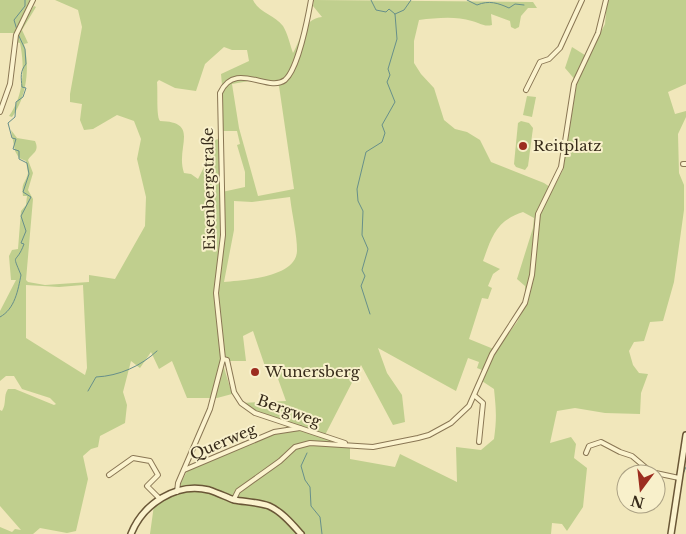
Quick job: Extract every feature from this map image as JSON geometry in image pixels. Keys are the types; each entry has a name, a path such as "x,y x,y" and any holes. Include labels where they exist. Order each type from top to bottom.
{"street":[{"path":"0,112 10,84 18,31 33,0"},
{"name":"Eisenbergstraße","path":"177,492 184,470 212,404 223,359 216,293 224,236 220,94 226,84 238,79 253,78 274,83 283,81 290,73 306,30 311,0"},
{"path":"526,90 540,62 549,59 560,48 582,0"},
{"path":"234,499 238,492 280,461 295,447 310,443 373,447 429,435 465,412 475,396 492,354 525,303 532,275 538,214 561,167 574,84 598,33 606,0"},
{"name":"Bergweg","path":"223,359 227,360 234,392 241,403 255,413 348,444"},
{"path":"475,396 483,403 479,442"},
{"name":"Querweg","path":"184,470 274,432 300,428"},
{"path":"671,534 679,478 684,462 686,435"},
{"path":"586,453 589,446 601,442 632,456 651,472 679,478"},
{"path":"109,475 133,458 150,461 158,475 147,486 160,499"},
{"path":"131,534 141,516 160,499 177,492 198,489 209,490 234,499 269,506 281,513 300,534"}],"green space":[{"path":"0,0 32,0 15,33 0,33"},
{"path":"55,0 253,0 259,8 280,22 288,36 293,53 307,25 311,21 322,17 313,6 314,0 533,2 537,8 528,8 521,16 519,27 515,29 511,27 510,21 491,14 492,25 484,25 459,18 419,20 414,41 414,63 434,88 444,120 455,129 467,132 480,140 491,162 544,183 553,189 563,170 577,82 565,68 572,47 588,57 605,24 607,0 686,0 686,84 668,92 675,114 686,111 686,117 678,134 679,173 684,185 684,210 674,282 663,321 650,322 644,341 634,342 629,351 633,365 639,373 648,374 641,393 640,414 605,413 575,408 557,411 550,443 571,437 576,444 574,458 587,468 583,507 567,531 562,524 552,523 551,534 150,534 154,505 177,491 187,471 286,428 287,424 267,420 241,403 286,401 277,376 269,378 253,331 243,336 246,361 222,361 232,394 217,398 187,398 172,361 159,369 151,352 140,368 131,361 123,392 127,405 125,423 100,436 98,447 91,449 83,456 88,479 76,531 67,533 40,528 33,534 0,534 0,527 12,532 15,529 21,530 0,506 0,410 2,411 8,389 15,389 54,405 56,404 50,398 22,389 14,376 6,376 0,381 0,311 16,280 11,280 9,256 12,250 18,249 21,211 26,205 27,196 23,196 23,186 28,173 26,161 19,158 15,151 11,130 17,138 35,141 37,148 28,160 33,173 28,190 33,199 26,280 28,282 45,285 89,282 89,275 115,279 145,226 146,197 137,159 141,139 134,121 117,115 93,129 84,130 80,120 82,104 70,102 82,27 78,10","holes":["224,47 232,50 247,50 249,61 221,74 222,85 218,99 219,131 237,131 240,144 237,145 245,172 245,187 222,192 219,139 206,142 204,167 198,179 191,174 184,173 182,163 183,131 180,126 172,122 160,121 159,119 157,82 159,80 175,88 196,91 205,64","249,81 279,86 294,189 258,196 239,128 232,84","290,197 297,251 294,260 288,267 267,276 224,282 234,230 234,201 252,202","523,212 534,218 533,228 517,279 525,286 525,296 529,299 517,322 496,350 469,339 482,298 488,299 492,288 488,286 493,274 500,269 483,261 486,252 496,230 514,216","26,285 59,287 83,285 87,368 85,375 26,338","378,348 456,391 468,358 479,362 477,368 482,370 479,379 494,389 496,414 494,439 481,450 456,447 457,482 400,454 395,467 350,459 350,447 324,437 361,365 393,425 405,422 402,395 387,373"]},
{"path":"34,6 36,7 22,30 28,43 24,44 27,62 26,82 21,100 12,117 9,116 18,100 23,71 20,43 16,42 20,27"},
{"name":"Reitplatz","path":"527,96 536,97 532,117 523,115"},
{"name":"Reitplatz","path":"521,121 529,123 533,128 528,166 525,170 516,167 514,164 518,123"}],"waterway":[{"path":"17,30 14,20 25,6 25,0"},
{"path":"370,314 361,286 365,276 362,270 368,249 362,235 363,211 358,201 357,189 366,152 382,142 385,133 382,125 395,102 387,82 390,75 388,69 397,39 395,14 389,9 386,12 376,10 371,0"},
{"path":"395,14 404,10 411,0"},
{"path":"467,0 477,5 493,3 509,8 515,4 524,5"},
{"path":"0,317 9,309 19,287 21,275 15,260 24,244 21,243 26,231 21,216 31,197 23,192 29,174 27,163 19,159 19,151 13,149 16,139 12,138 8,123 15,117 16,102 23,97 26,88 22,87 21,77 26,64 25,49 18,34"},
{"path":"88,391 96,377 113,375 129,369 157,351"},
{"path":"307,453 301,466 305,480 310,487 311,506 320,517 322,534"},
{"path":"683,474 686,467"},
{"path":"674,534 678,505"}],"place":[{"name":"Reitplatz","path":"523,146"},
{"name":"Wunersberg","path":"255,372"}]}
